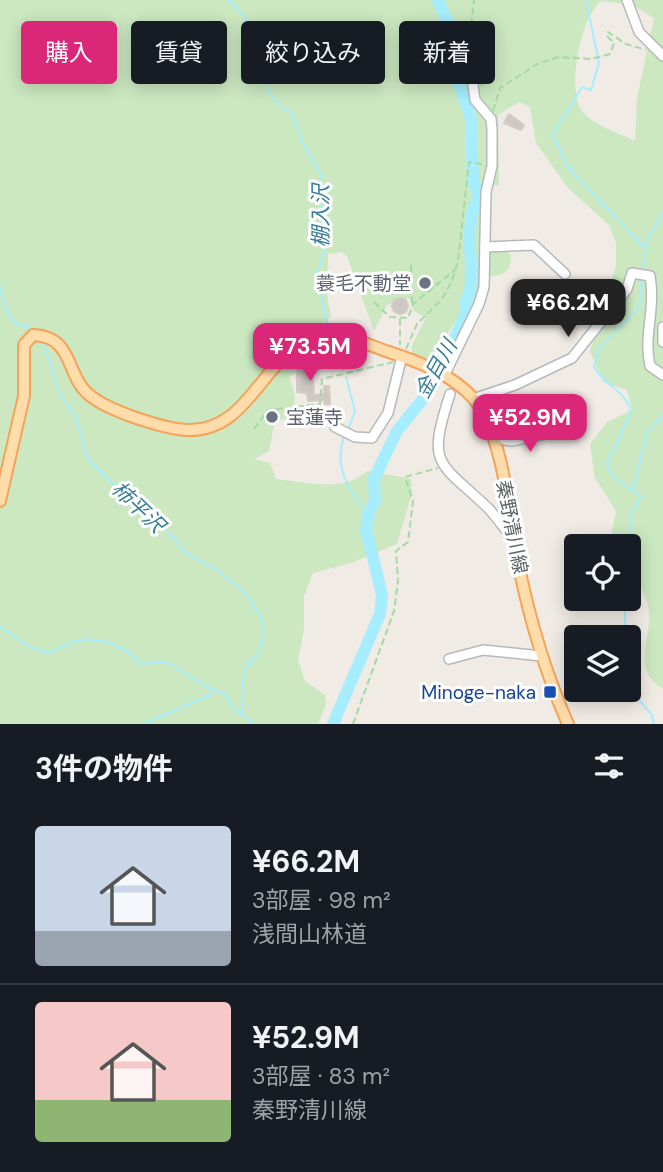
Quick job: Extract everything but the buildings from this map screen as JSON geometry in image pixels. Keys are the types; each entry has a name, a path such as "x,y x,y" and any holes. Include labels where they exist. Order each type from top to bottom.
{"main road":[{"name":"秦野清川線","path":"0,501 21,414 23,353 35,336 53,341 69,356 77,378 88,394 112,408 187,430 209,428 230,418 290,352 308,340 329,336 402,356 442,375 473,399 487,423 505,488 514,541 541,656 568,724"}],"street":[{"path":"627,0 639,32 663,56"},
{"path":"442,375 483,295 486,192 492,166 491,119 473,94 472,84"},
{"path":"485,247 534,245 565,274"},
{"path":"473,399 515,385 572,358 627,289 632,272 643,272 650,276 654,302 647,350 650,366 663,375"},
{"path":"663,327 663,342"},
{"path":"335,427 355,437 372,438 388,413 402,356"},
{"path":"450,394 439,430 438,461 494,514 514,541"},
{"path":"487,423 495,427 506,441 579,427"},
{"path":"449,659 483,650 541,656"}],"path":[{"path":"472,21 474,0"},
{"path":"491,119 497,94 516,76 539,63 559,57 603,58 610,54 614,43 607,36 608,32 626,44 642,50 653,45"},
{"path":"473,94 482,84"},
{"path":"254,429 268,410 320,404 322,379 400,361 410,334 426,312 442,299 455,269 469,162 492,166"},
{"path":"374,302 390,317 408,318 413,304 411,265"},
{"path":"413,304 455,269"},
{"path":"400,319 402,356"},
{"path":"352,724 397,600 396,551 408,542 413,507 405,477 442,467"}],"green space":[{"path":"0,0 663,0 663,689 647,672 645,662 649,616 647,600 641,588 641,534 611,534 616,511 595,478 590,444 607,422 632,410 627,390 603,382 590,351 616,266 616,243 609,225 568,188 536,143 530,107 519,102 498,115 499,185 486,187 486,238 511,255 509,267 503,274 481,277 472,311 458,318 430,359 412,355 412,345 426,318 414,311 409,298 387,305 374,331 347,256 341,252 328,254 327,296 331,316 321,325 337,363 321,364 289,376 295,395 294,417 275,421 269,451 255,459 270,463 276,479 336,484 358,478 367,471 411,479 412,493 397,544 351,563 313,573 304,596 304,630 298,660 305,681 325,695 326,705 318,724 0,724","holes":["601,1 633,5 654,18 637,98 635,141 600,125 583,112 575,88 578,55 587,22"]}],"waterway":[{"name":"棚入沢","path":"229,0 244,16 254,39 269,92 280,106 292,113 302,141 321,175 324,251 317,276 329,332"},
{"name":"金目川","path":"333,724 380,614 382,595 366,529 368,514 375,501 374,479 397,431 427,394 439,362 453,343 467,310 465,303 470,292 472,271 469,239 472,213 479,196 473,180 471,119 455,71 452,33 438,0"},
{"path":"586,0 599,63 591,90 582,87 553,134 567,166 643,246"},
{"path":"643,270 647,239 663,213"},
{"path":"631,534 630,517 641,496 615,478 607,463 631,412 624,398 594,367 599,348 639,308 642,279"},
{"name":"柿平沢","path":"0,287 5,308 15,323 27,326 32,331"},
{"name":"棚入沢","path":"332,341 344,370"},
{"name":"柿平沢","path":"43,342 61,397 76,417 87,458 149,519 166,530 186,553 214,568 243,591 263,619 263,640 257,655 246,666 242,684 242,715"},
{"name":"棚入沢","path":"346,377 355,411 348,429"},
{"path":"633,489 647,432 663,415"},
{"name":"棚入沢","path":"344,437 340,458 345,478 368,514"},
{"path":"625,611 625,625"},
{"path":"0,626 25,644 46,652 72,642 90,640 119,647 135,657 140,664 167,662 227,695 232,707 254,724"},
{"path":"143,724 210,695 210,689"},
{"path":"641,702 652,715 654,724"}],"place":[{"name":"蓑毛不動堂","path":"425,283"},
{"name":"宝蓮寺","path":"272,417"},
{"name":"Minoge-naka","path":"550,692"}]}
